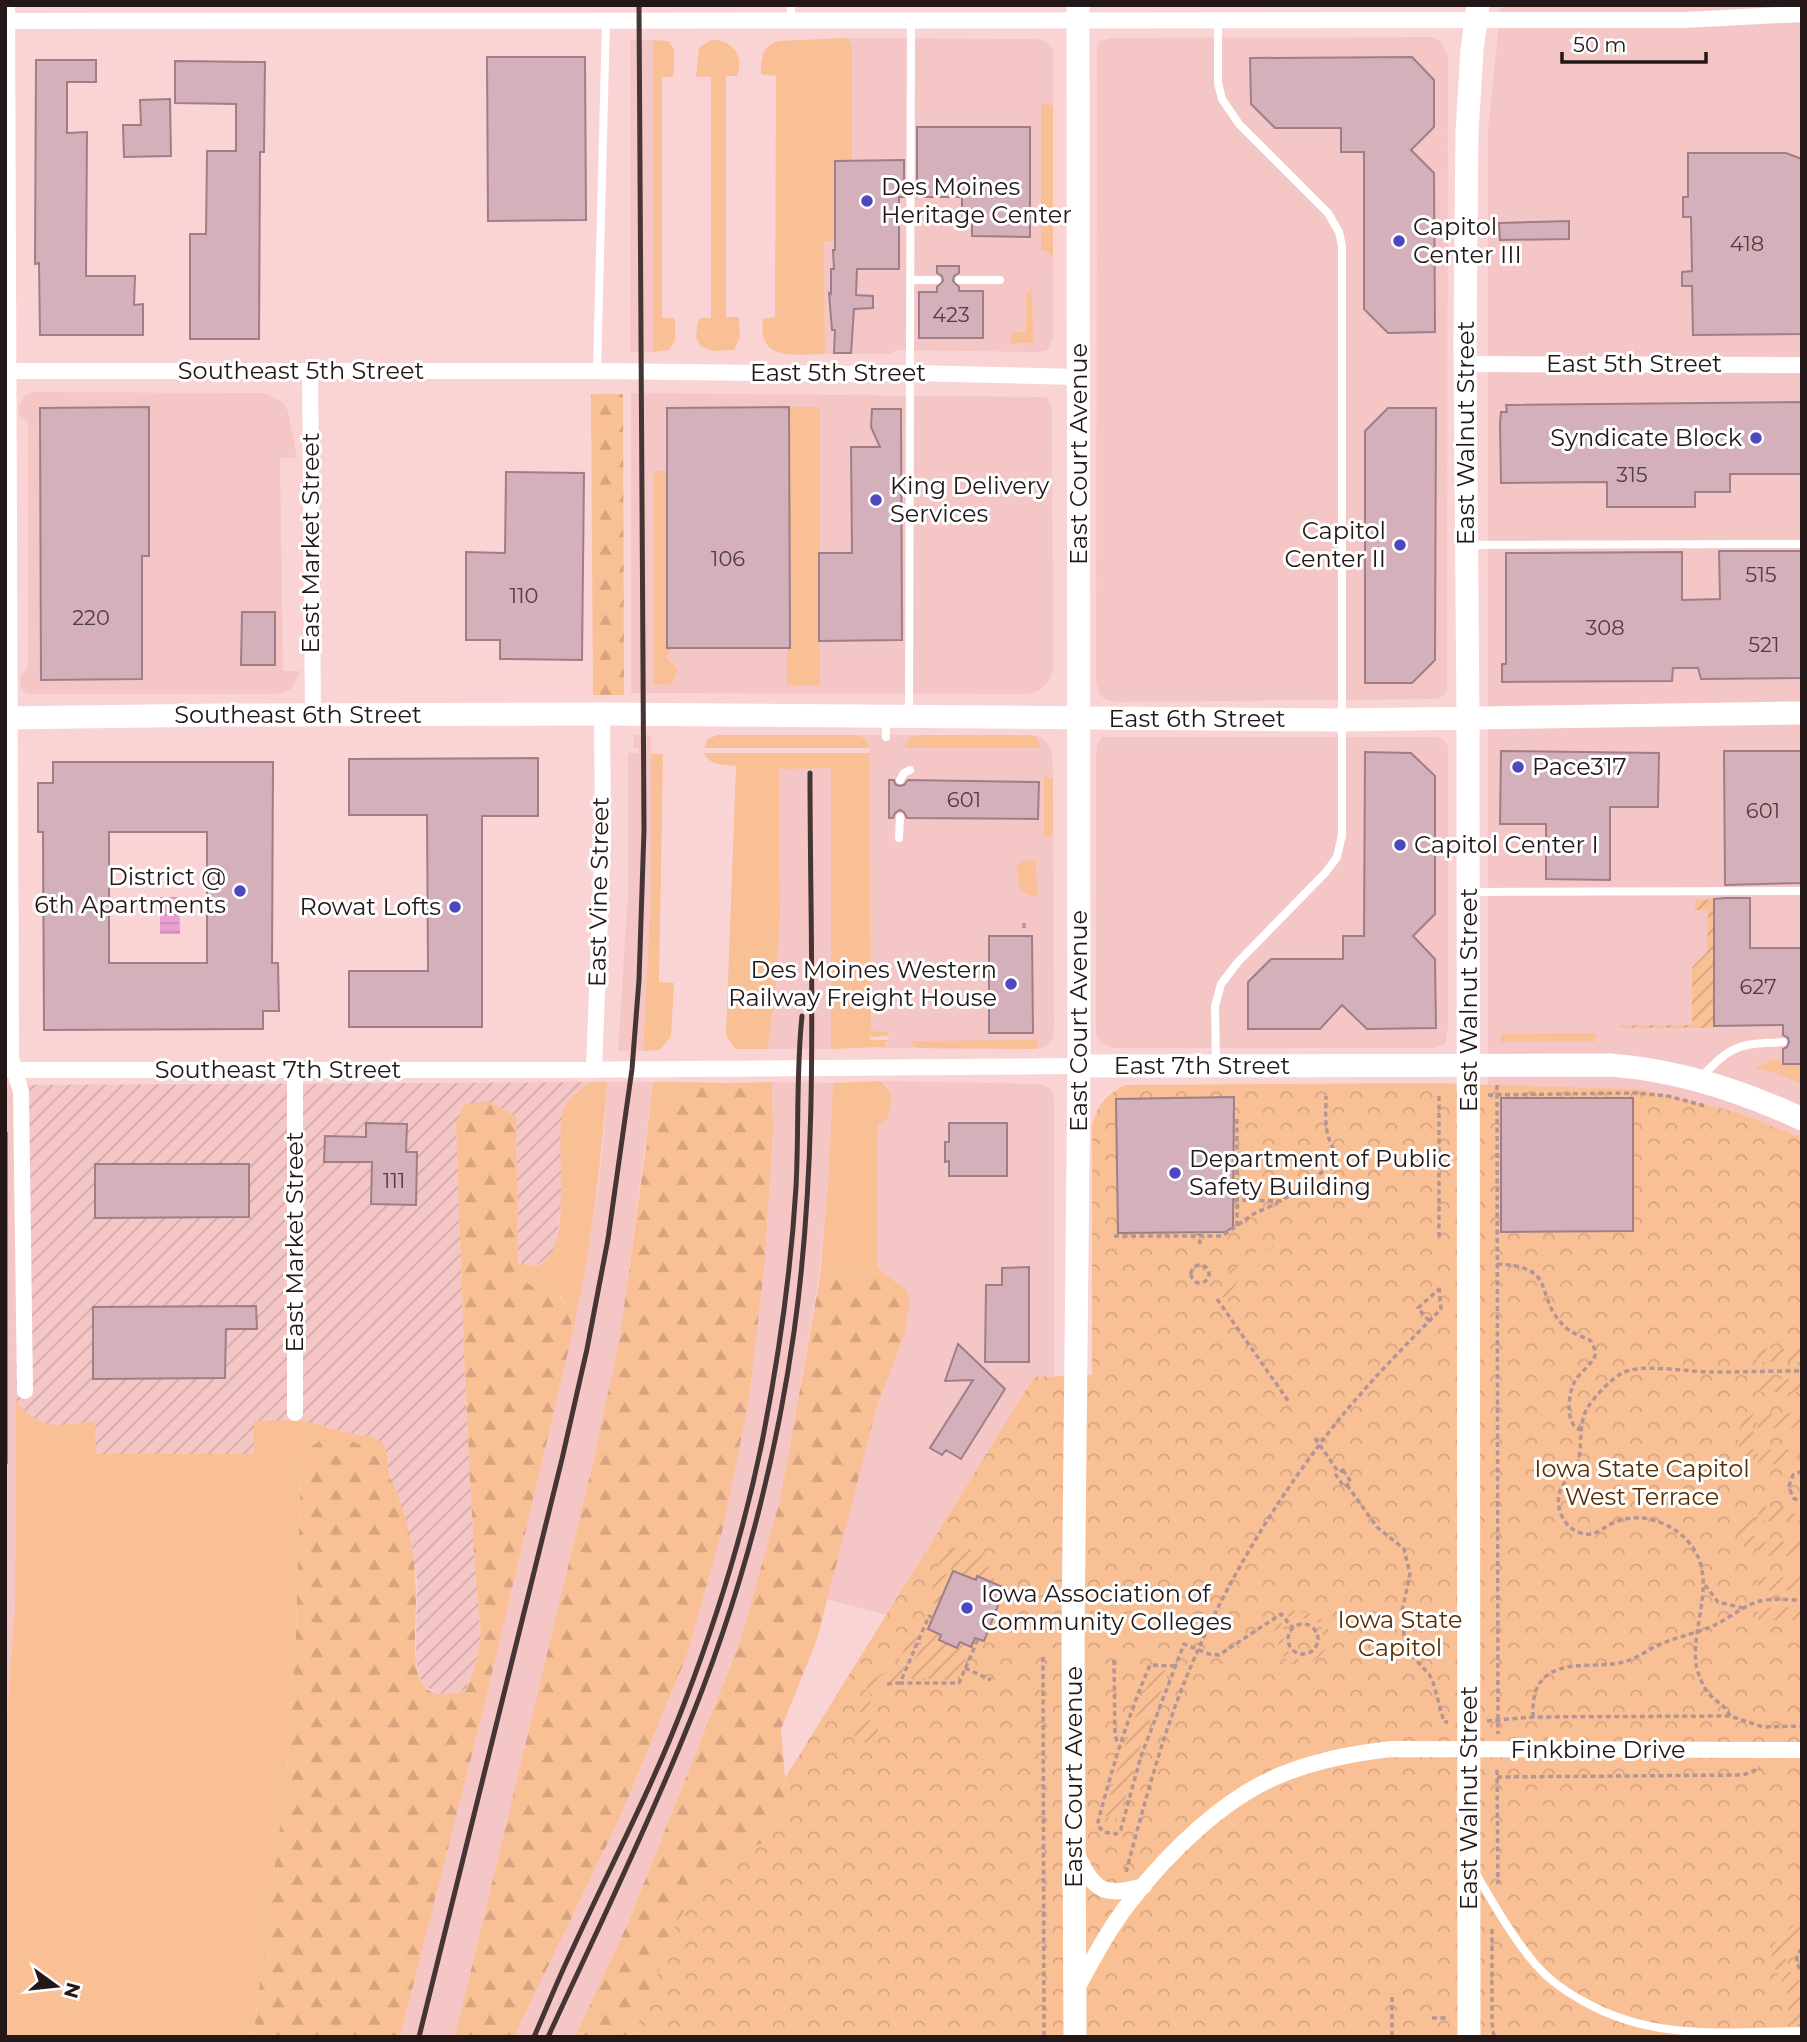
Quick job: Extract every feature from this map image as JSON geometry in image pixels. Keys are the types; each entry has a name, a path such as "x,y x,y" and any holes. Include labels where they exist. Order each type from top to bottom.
{"street":[{"path":"25,1391 21,1092 10,1070 7,16 307,14 639,21 791,13 911,21 1078,13 1218,20 1477,13 1683,20 1802,13"},
{"name":"East Court Avenue","path":"1075,2037 1073,1636 1079,1066 1078,13"},
{"name":"East Walnut Street","path":"1469,2037 1468,719 1465,364 1467,132 1477,13"},
{"name":"East 5th Street","path":"1465,364 1802,365"},
{"name":"Southeast 5th Street","path":"7,371 597,371"},
{"name":"East Market Street","path":"310,371 313,714"},
{"name":"East 5th Street","path":"597,371 1079,377"},
{"name":"East 6th Street","path":"597,714 893,724 1079,718 1342,720 1802,713"},
{"name":"Southeast 6th Street","path":"7,718 597,714"},
{"name":"East Vine Street","path":"594,1069 603,847 597,714"},
{"name":"East 7th Street","path":"551,1070 1610,1065 1646,1068 1699,1079 1802,1119"},
{"name":"Southeast 7th Street","path":"10,1070 551,1070"},
{"name":"East Market Street","path":"295,1070 295,1413"},
{"name":"Finkbine Drive","path":"1075,1992 1105,1938 1128,1904 1193,1834 1247,1793 1280,1775 1317,1762 1392,1749 1802,1750"},
{"path":"1074,1848 1087,1877 1094,1884 1116,1891 1144,1886"}],"lane":[{"path":"1216,1065 1215,1006 1221,984 1238,962 1326,872 1339,851 1342,835 1342,246 1328,213 1239,124 1222,99 1218,83 1218,20"},
{"path":"597,371 606,21"},
{"path":"893,724 911,373 911,21"},
{"path":"911,280 937,280"},
{"path":"959,280 1000,280"},
{"path":"1467,545 1802,544"},
{"path":"900,780 904,773 910,770"},
{"path":"899,838 900,817"},
{"path":"1468,892 1802,891"},
{"path":"1699,1079 1723,1055 1736,1047 1749,1043 1783,1042"},
{"path":"1469,1862 1494,1905 1537,1966 1571,1994 1596,2009 1620,2020 1657,2029 1703,2032 1802,2031"}],"path":[{"path":"1024,923 1024,931"},
{"path":"1497,1085 1498,1736"},
{"path":"1488,1094 1633,1093 1668,1096 1706,1106"},
{"path":"1439,1096 1439,1240"},
{"path":"1114,1236 1222,1236 1255,1213 1281,1201 1335,1163 1336,1153 1326,1133 1326,1097"},
{"path":"1237,1119 1237,1226"},
{"path":"1235,1200 1281,1201"},
{"path":"1200,1234 1200,1245"},
{"path":"1200,1264 1206,1267 1209,1273 1205,1282 1197,1282 1191,1276 1193,1268 1200,1264"},
{"path":"1497,1264 1524,1267 1536,1275 1558,1320 1566,1329 1591,1341 1595,1356 1574,1381 1570,1396 1572,1424 1574,1428 1581,1430"},
{"path":"1126,1872 1177,1701 1240,1568 1261,1531 1320,1444 1364,1390 1441,1309 1439,1287 1418,1308 1429,1321"},
{"path":"1217,1299 1289,1402"},
{"path":"1744,1609 1718,1602 1704,1583 1696,1553 1681,1535 1667,1525 1649,1519 1629,1518 1619,1520 1592,1534 1572,1529 1559,1509 1558,1497 1578,1463 1585,1413 1597,1396 1622,1373 1643,1368 1713,1372 1802,1371"},
{"path":"1315,1438 1339,1473 1336,1475 1342,1485 1347,1485 1377,1527 1404,1549 1410,1574 1402,1611 1404,1635 1412,1656 1433,1682 1444,1722 1454,1722"},
{"path":"1802,1471 1793,1475 1789,1486 1793,1497 1802,1502"},
{"path":"1704,1583 1696,1632 1696,1666 1712,1698 1727,1709 1730,1716"},
{"path":"1532,1717 1533,1698 1538,1686 1546,1677 1557,1671 1575,1665 1627,1661 1665,1642 1718,1624 1754,1603 1768,1600 1802,1600"},
{"path":"1175,1666 1150,1665 1119,1746 1098,1822 1100,1829 1112,1834 1121,1829 1141,1756 1184,1644 1219,1655 1281,1614 1293,1628"},
{"path":"900,1684 929,1616 933,1618"},
{"path":"1302,1623 1314,1628 1318,1639 1313,1650 1301,1654 1292,1649 1289,1640 1293,1628 1302,1623"},
{"path":"887,1684 958,1683 978,1639"},
{"path":"1043,1657 1044,2037"},
{"path":"1114,1660 1115,1735 1119,1746"},
{"path":"965,1668 991,1680"},
{"path":"1482,1721 1532,1717 1730,1716 1763,1727 1802,1726"},
{"path":"1497,1777 1743,1775 1762,1767"},
{"path":"1497,1770 1497,1893"},
{"path":"1492,1917 1494,2037"},
{"path":"1802,1949 1797,1956 1802,1971"},
{"path":"1392,1997 1392,2037"},
{"path":"1433,2018 1447,2018 1451,2022"}],"shaded area":[{"path":"1501,5 1802,5 1802,1138 1736,1112 1642,1089 1488,1085 1488,130"},
{"path":"1431,37 1441,41 1448,57 1447,693 1438,699 1106,700 1099,694 1096,682 1099,42 1110,38"},
{"path":"845,38 1037,39 1051,46 1053,339 1048,350 896,350 891,354 825,354 824,241 835,240 835,161 852,161 850,41"},
{"path":"630,40 653,40 653,352 630,352"},
{"path":"32,392 264,393 282,402 288,411 297,458 280,458 283,671 300,671 291,689 277,694 32,694 21,688 20,676 28,668 28,422 19,415 19,407 24,396"},
{"path":"631,393 1047,397 1052,407 1053,670 1049,681 1040,690 1027,694 631,693"},
{"path":"634,735 651,735 651,884 643,1051 618,1051 628,894 628,753 639,753 639,748 634,748"},
{"path":"856,735 1030,735 1040,737 1049,745 1052,752 1053,779 1054,1028 1053,1038 1045,1047 879,1048 885,1047 889,1036 871,1032 870,748 868,742"},
{"path":"1102,737 1436,737 1444,740 1448,747 1448,1028 1445,1044 1434,1048 1114,1048 1101,1043 1096,1035 1096,757 1097,746"},
{"path":"779,768 832,768 831,1049 768,1049 776,985 780,918"},
{"path":"160,897 179,897 180,934 160,934"},
{"path":"879,1081 1043,1084 1051,1090 1054,1098 1054,1376 1034,1377 886,1615 826,1599 877,1406 904,1336 906,1289 877,1268 878,1123 890,1090 886,1084"},
{"path":"590,1082 575,1093 555,1251 547,1260 533,1266 523,1265 518,1260 516,1117 456,1123 465,1379 481,1636 476,1663 466,1689 448,1696 434,1692 422,1684 416,1661 417,1578 404,1514 389,1476 384,1444 374,1437 326,1426 255,1421 254,1454 95,1454 65,1425 47,1425 36,1421 16,1400 14,1085"},
{"path":"607,1082 653,1082 620,1337 596,1450 455,2037 400,2037 483,1711 573,1331 594,1215 603,1149"},
{"path":"772,1082 833,1083 828,1182 819,1277 780,1500 740,1642 628,1923 575,2037 514,2037 621,1815 687,1655 723,1528 749,1400 765,1261 773,1131"},
{"path":"5,1085 14,1085 16,1400 15,1605 5,1741"}],"green space":[{"path":"845,38 850,41 852,47 852,161 835,161 835,241 824,241 825,354 780,353 766,343 763,333 763,319 775,317 776,76 761,74 762,57 769,46 779,41"},
{"path":"653,40 669,41 674,50 674,73 672,77 662,77 662,318 674,318 675,341 669,350 653,352"},
{"path":"711,40 725,42 731,46 739,62 737,76 726,76 726,317 739,317 740,337 734,350 714,351 701,347 696,337 698,321 701,318 711,318 711,77 696,75 699,48"},
{"path":"1041,103 1053,106 1053,258 1048,252 1041,250"},
{"path":"1032,289 1033,343 1010,343 1011,333 1026,331 1026,294"},
{"path":"591,394 623,394 624,695 593,695"},
{"path":"789,407 820,407 820,685 787,685"},
{"path":"654,471 667,471 667,648 674,648 665,657 678,669 671,685 654,684"},
{"path":"717,735 856,735 866,739 870,748 704,748 708,739"},
{"path":"920,735 1030,735 1036,736 1040,748 904,748 909,738"},
{"path":"704,753 870,753 871,1031 888,1032 889,1036 870,1037 870,1040 888,1040 885,1047 831,1049 831,768 779,769 780,918 776,985 768,1049 735,1049 726,1035 736,766 714,763"},
{"path":"651,754 663,754 659,982 674,983 671,1036 660,1050 643,1051 651,884"},
{"path":"1044,776 1053,779 1053,833 1044,838"},
{"path":"1036,860 1037,896 1028,895 1019,889 1017,865 1021,861"},
{"path":"1714,899 1714,1028 1619,1028 1619,1025 1692,1025 1692,967 1707,952 1708,910 1695,910 1695,900"},
{"path":"1598,1033 1594,1042 1501,1042 1501,1034"},
{"path":"1037,1040 1037,1049 919,1048 913,1046 911,1041"},
{"path":"1783,1059 1783,1064 1802,1064 1802,1084 1754,1068 1772,1060"},
{"path":"879,1081 888,1088 891,1097 887,1119 878,1124 877,1267 883,1273 820,1277 833,1083"},
{"path":"590,1082 607,1082 594,1207 573,1331 570,1312 561,1296 541,1291 525,1282 519,1263 539,1265 551,1254 558,1233 561,1206 561,1125 564,1109 572,1097"},
{"path":"653,1082 681,1082 656,1118 644,1160"},
{"path":"681,1082 727,1083 747,1090 762,1103 773,1131 765,1261 749,1400 723,1528 687,1655 621,1815 514,2037 455,2037 596,1450 620,1336 644,1160 651,1128 665,1101"},
{"path":"772,1082 773,1131 757,1100 746,1091 727,1083"},
{"name":"Iowa State Capitol","path":"1433,1083 1641,1089 1736,1112 1802,1138 1802,2037 636,2037 677,1921 720,1861 765,1842 787,1802 785,1778 1034,1377 1092,1375 1092,1126 1103,1101 1125,1085"},
{"path":"488,1101 516,1117 518,1260 525,1282 541,1291 560,1296 570,1312 573,1331 483,1711 400,2037 253,2037 287,1771 296,1633 301,1468 308,1449 325,1437 353,1442 376,1458 388,1474 405,1517 414,1563 415,1655 422,1683 437,1694 466,1690 476,1663 481,1636 465,1379 456,1123 464,1105"},
{"path":"1271,1241 1274,1243 1273,1247 1242,1270 1234,1290 1223,1298 1221,1294 1226,1287 1230,1271"},
{"path":"883,1273 906,1289 910,1301 904,1336 877,1406 817,1639 781,1729 787,1802 765,1842 720,1861 635,2034 636,2037 575,2037 628,1923 740,1642 780,1500 820,1277"},
{"path":"1802,1348 1802,1362 1757,1362 1757,1349"},
{"path":"1757,1379 1802,1379 1802,1392 1757,1392"},
{"path":"16,1400 25,1411 42,1422 61,1425 95,1421 96,1454 253,1454 254,1421 301,1420 374,1437 384,1444 389,1476 379,1460 301,1468 296,1633 287,1771 253,2037 5,2037 5,1741 15,1605"},
{"path":"1802,1413 1802,1428 1758,1429 1757,1414"},
{"path":"1753,1414 1753,1462 1746,1457 1739,1445 1738,1431"},
{"path":"1802,1449 1802,1455 1783,1464 1758,1464 1758,1450"},
{"path":"1754,1507 1754,1555 1742,1544 1738,1531 1742,1518"},
{"path":"1758,1507 1783,1507 1802,1515 1802,1521 1758,1521"},
{"path":"1802,1541 1802,1556 1758,1556 1758,1542"},
{"path":"956,1548 969,1549 983,1555 1000,1586 977,1577 976,1580 948,1568 943,1581 948,1583 938,1605 929,1601 938,1564"},
{"path":"1758,1577 1802,1577 1802,1590 1758,1591"},
{"path":"1802,1607 1802,1620 1758,1620 1758,1608"},
{"path":"1283,1608 1318,1616 1328,1628 1326,1647 1312,1662 1294,1664 1285,1658 1272,1622 1276,1619 1282,1624 1280,1627 1285,1629 1283,1639 1286,1648 1290,1654 1301,1660 1311,1659 1318,1652 1323,1632 1319,1624 1310,1619 1295,1620 1293,1614 1288,1617"},
{"path":"928,1629 941,1635 939,1640 957,1648 960,1642 971,1647 956,1680 906,1678"},
{"path":"913,1631 919,1634 898,1682 886,1683 885,1686 879,1687 878,1693 870,1694 870,1722 878,1723 878,1741 861,1743 855,1740 854,1736 868,1684 895,1669"},
{"path":"1153,1670 1169,1671 1143,1738 1119,1820 1104,1816 1121,1756"},
{"path":"1802,1919 1802,1937 1789,1947 1786,1960 1790,1972 1802,1982 1802,2024 1788,2024 1787,1995 1774,1967 1772,1955 1780,1937"}],"building":[{"path":"487,57 585,57 586,220 488,221"},
{"name":"Capitol Center III","path":"1412,57 1434,80 1434,127 1411,150 1434,173 1435,332 1388,333 1364,309 1364,152 1341,152 1341,128 1275,128 1251,104 1250,58"},
{"path":"36,60 96,60 96,82 67,82 67,133 87,132 86,276 135,276 134,305 143,304 143,335 40,335 39,263 35,264"},
{"path":"175,61 265,62 264,152 260,152 259,339 190,339 190,234 206,234 207,151 236,151 236,104 175,103"},
{"path":"170,99 171,156 124,157 123,125 141,125 140,100"},
{"path":"917,127 1030,127 1030,237 972,236 972,215 962,214 962,197 917,197"},
{"path":"1688,153 1786,153 1802,159 1802,334 1693,335 1692,286 1682,286 1682,272 1692,271 1691,217 1683,217 1683,197 1688,197"},
{"name":"Des Moines Heritage Center","path":"904,160 904,197 899,197 899,269 857,269 856,295 873,296 873,308 854,309 851,353 834,353 835,330 832,330 829,293 831,294 831,269 834,269 835,250 835,161"},
{"path":"1569,221 1569,239 1500,240 1499,223"},
{"path":"937,266 959,266 959,273 954,276 953,281 959,291 983,291 983,338 919,338 919,292 937,292 937,287 943,281 942,276 937,273"},
{"path":"1802,402 1802,474 1730,474 1730,492 1695,492 1695,507 1607,507 1607,482 1501,483 1500,423 1501,412 1507,412 1506,405"},
{"path":"149,407 149,556 142,556 142,679 41,680 40,408"},
{"path":"789,407 790,648 667,648 667,408"},
{"name":"Capitol Center II","path":"1388,408 1436,408 1435,660 1412,683 1365,683 1365,431"},
{"name":"King Delivery Services","path":"872,409 901,409 902,640 819,641 819,553 852,553 851,447 880,447 871,427"},
{"path":"506,472 584,473 582,660 500,659 500,640 466,640 466,552 505,553"},
{"path":"1719,551 1802,551 1802,678 1701,679 1698,668 1673,668 1672,681 1502,682 1502,664 1506,664 1506,553 1682,552 1682,600 1720,599"},
{"path":"242,612 275,612 275,665 241,665"},
{"path":"1501,751 1659,753 1658,807 1610,807 1610,880 1546,879 1546,824 1500,824"},
{"path":"1724,751 1802,751 1802,883 1725,885"},
{"name":"Capitol Center I","path":"1365,752 1411,753 1435,776 1435,914 1413,936 1435,959 1436,1028 1367,1029 1342,1005 1320,1029 1248,1029 1248,982 1271,959 1343,959 1343,936 1364,936"},
{"name":"Rowat Lofts","path":"538,758 538,816 482,816 482,1027 349,1027 349,971 428,971 427,815 349,815 349,759"},
{"path":"53,762 273,762 272,963 278,963 279,1011 263,1011 263,1029 44,1030 43,832 38,832 38,783 53,783","holes":["109,832 207,832 207,963 109,963"]},
{"path":"889,780 894,780 899,786 908,780 1039,782 1038,819 907,818 900,810 893,818 889,818"},
{"path":"1750,898 1750,948 1802,948 1802,1064 1783,1064 1783,1049 1789,1042 1783,1035 1783,1025 1714,1026 1714,899"},
{"name":"Des Moines Western Railway Freight House","path":"989,936 1032,936 1033,1033 989,1033"},
{"name":"Department of Public Safety Building","path":"1234,1097 1233,1227 1225,1232 1118,1233 1116,1099"},
{"path":"1501,1098 1633,1098 1633,1231 1501,1232"},
{"path":"366,1123 407,1124 406,1152 417,1152 416,1205 371,1204 372,1162 324,1162 325,1136 366,1137"},
{"path":"949,1123 1007,1123 1007,1176 949,1176 949,1161 945,1162 945,1142 949,1142"},
{"path":"95,1164 249,1164 249,1217 95,1218"},
{"path":"1029,1267 1029,1362 985,1362 986,1285 1002,1285 1002,1268"},
{"path":"256,1306 257,1329 226,1329 225,1378 93,1379 93,1307"},
{"path":"958,1344 1005,1389 961,1459 946,1450 942,1455 930,1448 973,1380 945,1381"},
{"name":"Iowa Association of Community Colleges","path":"953,1571 976,1580 977,1576 1005,1588 984,1641 975,1638 971,1647 960,1642 957,1648 939,1640 941,1635 928,1629"}],"railway":[{"path":"419,2037 587,1349 608,1239 632,1069 639,980 644,830 639,5"},
{"path":"548,2037 616,1891 701,1694 736,1593 776,1437 794,1332 807,1193 812,1053 810,773"},
{"path":"534,2037 672,1735 719,1606 748,1505 769,1406 788,1281 796,1187 802,1016"},
{"path":"5,1133 5,1463"}],"place":[{"name":"Des Moines Heritage Center","path":"867,201"},
{"name":"Capitol Center III","path":"1399,241"},
{"name":"Syndicate Block","path":"1756,438"},
{"name":"King Delivery Services","path":"876,500"},
{"name":"Capitol Center II","path":"1400,545"},
{"name":"Pace317","path":"1518,767"},
{"name":"Capitol Center I","path":"1400,845"},
{"name":"District @ 6th Apartments","path":"240,891"},
{"name":"Rowat Lofts","path":"455,907"},
{"name":"Des Moines Western Railway Freight House","path":"1011,984"},
{"name":"Department of Public Safety Building","path":"1175,1173"},
{"name":"Iowa Association of Community Colleges","path":"967,1608"}],"park label":[{"name":"Iowa State Capitol West Terrace","path":"1642,1483"}]}
